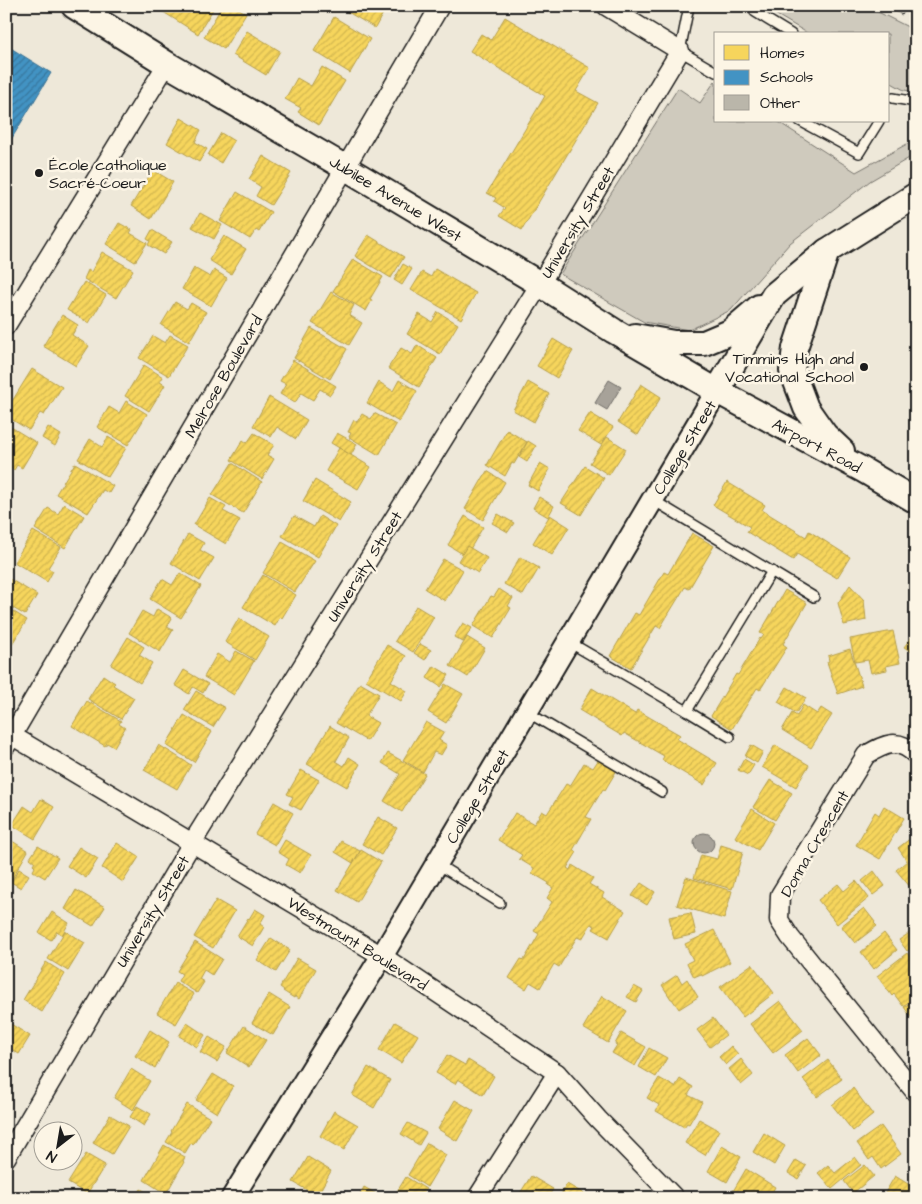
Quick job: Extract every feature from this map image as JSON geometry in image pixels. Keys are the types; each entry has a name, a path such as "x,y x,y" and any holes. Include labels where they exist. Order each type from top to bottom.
{"main road":[{"name":"Jubilee Avenue West","path":"74,6 167,64 346,168 717,391"},
{"path":"614,330 674,344 704,344 730,332 827,251 916,195"},
{"path":"827,251 795,348 792,371 806,408 825,435 863,470"},
{"path":"717,391 774,294"},
{"name":"Airport Road","path":"717,391 916,501"}],"street":[{"name":"Melrose Boulevard","path":"8,738 440,6"},
{"path":"606,6 680,51"},
{"name":"University Street","path":"6,1158 192,843 540,284 680,51"},
{"path":"6,326 167,64"},
{"name":"College Street","path":"232,1198 382,956 717,391"},
{"name":"Westmount Boulevard","path":"8,738 192,843 382,956 557,1073 598,1119 675,1198"},
{"name":"Donna Crescent","path":"916,755 909,748 894,744 883,746 866,755 780,895 778,920 916,1094"},
{"path":"477,1198 557,1073"}],"lane":[{"path":"689,6 680,51 714,71"},
{"path":"756,6 756,12 788,32"},
{"path":"891,96 916,102"},
{"path":"802,122 859,154 879,122"},
{"path":"652,500 814,597"},
{"path":"687,711 772,571"},
{"path":"568,642 730,737"},
{"path":"527,712 662,792"},
{"path":"437,864 500,903"}],"shaded area":[{"path":"766,6 873,6 876,11 908,27 916,14 916,92 904,90 890,82 890,32 806,32 765,8"},
{"path":"714,82 714,122 779,122 856,172 916,139 916,154 870,181 790,243 731,310 689,330 644,322 560,274 678,88 700,103"},
{"path":"609,380 621,387 607,410 595,403"},
{"path":"700,833 708,833 714,839 714,847 708,853 700,853 694,847 694,839"}],"building: Homes":[{"path":"159,6 215,6 198,34 157,8"},
{"path":"222,6 234,6 246,13 224,49 204,37"},
{"path":"348,6 383,6 386,8 375,28 346,11"},
{"path":"334,17 370,39 350,73 314,51"},
{"path":"505,17 590,68 576,91 598,103 522,230 499,216 505,208 494,201 496,198 487,193 545,96 470,51 481,34 491,40"},
{"path":"247,31 280,51 266,75 233,55"},
{"path":"322,67 345,81 319,125 298,112 301,108 285,99 297,78 311,86"},
{"path":"181,118 201,130 195,142 207,149 199,162 167,143"},
{"path":"221,133 234,141 221,163 208,155"},
{"path":"263,156 291,173 271,205 256,196 261,187 249,179"},
{"path":"153,170 173,182 151,219 131,206"},
{"path":"237,192 271,212 259,232 256,230 250,239 220,221"},
{"path":"200,213 222,225 214,239 192,227"},
{"path":"119,223 132,230 130,233 147,243 135,262 106,244"},
{"path":"152,230 172,242 164,254 148,245 150,241 147,239"},
{"path":"368,235 404,257 391,278 355,256"},
{"path":"224,236 246,249 231,274 209,260"},
{"path":"102,252 133,270 116,298 84,279 88,270 91,272"},
{"path":"353,259 383,277 370,299 372,300 366,311 333,291"},
{"path":"403,264 412,269 402,285 394,280"},
{"path":"194,268 210,277 214,270 227,278 211,306 182,289"},
{"path":"435,269 476,293 461,319 411,290 422,272 431,277"},
{"path":"84,282 106,295 89,323 67,310"},
{"path":"331,292 354,305 349,315 362,323 349,345 312,323"},
{"path":"175,302 187,309 191,303 206,312 189,342 161,325"},
{"path":"438,312 458,324 440,354 407,334 419,314 432,322"},
{"path":"62,315 78,325 72,335 89,346 76,366 43,346"},
{"path":"311,328 347,349 330,379 294,358"},
{"path":"170,335 188,345 169,376 139,358 153,336 165,343"},
{"path":"553,339 573,351 557,378 537,366"},
{"path":"417,345 437,358 419,387 388,368 401,348 412,354"},
{"path":"293,360 336,386 330,395 320,389 313,400 301,393 295,403 280,394 286,384 280,381"},
{"path":"144,365 163,377 160,382 165,385 149,411 125,396"},
{"path":"32,369 62,387 44,415 40,413 29,430 6,416 6,411"},
{"path":"399,380 417,391 399,422 367,403 379,382 393,391"},
{"path":"528,382 549,394 534,422 513,410"},
{"path":"641,384 661,397 638,435 618,422"},
{"path":"269,397 307,420 296,439 277,427 271,437 253,426"},
{"path":"126,401 147,414 128,445 97,427 109,407 119,413"},
{"path":"374,413 396,425 379,455 349,437 351,433 348,432 354,420 357,422 362,414 371,419"},
{"path":"590,413 613,427 601,445 578,431"},
{"path":"6,424 37,443 22,468 17,465 14,470 6,465"},
{"path":"48,427 61,435 55,446 42,438"},
{"path":"507,430 527,442 505,476 487,465"},
{"path":"254,433 274,445 267,455 274,459 262,479 231,460 243,440 247,443"},
{"path":"337,433 357,444 351,455 331,443"},
{"path":"108,437 126,448 108,477 78,459 90,439 102,447"},
{"path":"607,437 626,449 609,475 590,463"},
{"path":"528,441 536,446 527,462 519,457"},
{"path":"339,448 371,467 358,489 326,471"},
{"path":"75,463 113,486 109,493 103,490 88,513 56,494"},
{"path":"232,463 262,482 243,513 212,495"},
{"path":"540,463 550,469 538,491 528,485"},
{"path":"585,466 604,478 581,515 561,503"},
{"path":"487,471 505,482 483,520 465,509"},
{"path":"315,480 351,502 339,522 303,501"},
{"path":"727,482 765,505 762,510 806,537 809,531 850,557 837,578 797,554 793,560 747,532 750,527 713,505"},
{"path":"539,497 554,506 548,517 533,508"},
{"path":"210,498 226,507 223,511 240,520 226,544 194,525"},
{"path":"64,504 84,516 65,548 35,529 48,508 58,514"},
{"path":"498,514 514,523 508,532 492,523"},
{"path":"550,515 569,527 552,555 533,543"},
{"path":"294,516 314,527 320,516 336,526 318,557 282,536"},
{"path":"465,516 483,527 466,556 448,545"},
{"path":"33,531 61,547 48,568 53,571 47,582 14,562"},
{"path":"692,533 714,546 689,589 685,587 660,628 656,626 631,668 610,656 635,613 639,615 664,572 668,574"},
{"path":"188,534 204,543 200,550 214,558 200,581 171,563"},
{"path":"282,542 315,561 295,592 263,573"},
{"path":"467,546 487,558 478,573 458,561"},
{"path":"520,557 539,568 523,595 504,584"},
{"path":"443,559 463,570 445,601 425,589"},
{"path":"180,573 201,586 181,618 150,599 162,579 172,585"},
{"path":"263,575 296,595 275,626 243,607"},
{"path":"6,577 37,595 25,615 6,604"},
{"path":"850,585 864,600 866,620 844,625 838,603"},
{"path":"499,589 513,598 508,606 511,608 493,638 473,626 491,596 494,597"},
{"path":"785,590 807,603 783,644 787,647 760,690 757,688 732,729 711,716 736,674 738,675 760,638 764,635 760,633"},
{"path":"416,606 434,617 413,652 395,641"},
{"path":"6,607 27,620 12,644 9,643 6,648"},
{"path":"157,609 172,618 167,627 173,630 160,652 129,633 142,611 153,617"},
{"path":"239,618 269,637 255,660 225,642"},
{"path":"463,623 472,628 463,642 454,637"},
{"path":"893,631 900,663 886,666 887,670 871,673 868,660 855,662 850,639"},
{"path":"916,631 916,655 904,647"},
{"path":"128,637 144,647 139,655 152,663 140,683 111,665"},
{"path":"467,637 485,648 468,677 450,666"},
{"path":"420,644 431,650 425,660 414,653"},
{"path":"387,645 406,656 391,681 407,691 401,701 366,680"},
{"path":"850,649 862,686 838,694 827,662 829,661 828,656"},
{"path":"236,651 254,661 234,695 204,677 217,654 230,662"},
{"path":"434,666 449,675 441,687 427,678"},
{"path":"184,670 208,684 203,693 193,687 189,694 175,685"},
{"path":"103,675 115,683 113,685 134,698 121,719 88,699"},
{"path":"360,683 379,694 366,716 378,723 367,741 336,723"},
{"path":"445,684 463,694 446,723 428,712"},
{"path":"787,687 806,698 796,713 778,702"},
{"path":"592,688 635,714 637,710 680,735 677,739 717,763 704,785 662,760 664,756 624,733 622,736 579,710"},
{"path":"196,691 225,708 213,727 184,710"},
{"path":"87,701 121,721 119,724 125,728 114,747 107,743 105,746 72,726"},
{"path":"803,705 817,714 821,708 832,715 811,748 782,730 792,713 797,716"},
{"path":"184,715 212,732 194,762 166,745"},
{"path":"426,722 444,732 439,740 447,745 441,755 434,752 423,772 403,760"},
{"path":"330,726 349,738 336,761 344,766 349,757 360,764 347,787 307,764"},
{"path":"159,745 191,765 177,789 144,770"},
{"path":"751,745 763,752 757,763 745,756"},
{"path":"775,745 809,765 796,787 762,767"},
{"path":"388,753 425,774 402,812 384,801 400,774 382,763"},
{"path":"599,759 617,770 586,817 591,819 573,850 577,852 567,868 570,870 572,865 593,878 589,884 604,893 602,897 625,911 609,938 593,929 595,926 591,924 582,939 577,937 559,967 554,964 540,988 530,982 526,989 509,978 521,959 524,960 539,934 534,931 552,902 547,898 553,888 548,885 549,883 532,873 534,868 519,859 522,855 498,840 515,813 534,824 542,811 547,814 566,784 570,786 584,763 593,768"},
{"path":"744,759 754,765 748,775 738,770"},
{"path":"301,770 319,780 301,810 289,804 293,797 287,794"},
{"path":"770,780 792,793 775,820 753,807"},
{"path":"41,799 54,807 35,839 12,825 24,806 33,812"},
{"path":"274,802 293,813 275,845 255,834"},
{"path":"884,806 904,818 880,859 856,845 875,812 879,815"},
{"path":"752,809 774,823 758,850 735,837"},
{"path":"378,817 397,828 381,855 362,844"},
{"path":"916,834 916,884 911,888 896,870 907,861 898,848"},
{"path":"9,839 28,851 10,882 6,880 6,843"},
{"path":"285,840 311,855 300,873 286,865 289,859 278,852"},
{"path":"341,841 360,851 353,863 335,852"},
{"path":"117,843 139,857 123,882 102,868"},
{"path":"721,845 743,852 732,889 694,878 701,855 717,859"},
{"path":"38,846 58,858 45,878 33,871 35,862 30,858"},
{"path":"79,847 98,859 86,878 67,866"},
{"path":"361,850 381,862 357,902 337,890"},
{"path":"19,869 29,875 21,888 11,882"},
{"path":"874,871 885,886 873,895 862,881"},
{"path":"686,877 732,891 724,919 677,905"},
{"path":"856,881 869,898 837,924 818,900 838,884 844,891"},
{"path":"641,883 655,892 647,905 632,896"},
{"path":"76,890 105,907 93,926 65,909"},
{"path":"216,900 235,911 213,948 194,937"},
{"path":"864,908 877,926 855,943 841,926"},
{"path":"255,909 265,915 260,924 264,927 253,946 237,936"},
{"path":"52,912 69,923 62,935 57,931 51,940 39,933"},
{"path":"691,913 696,934 674,939 669,917"},
{"path":"714,930 730,962 702,976 701,974 694,977 687,963 693,960 685,944"},
{"path":"914,930 916,932 916,944 907,951 899,940"},
{"path":"65,931 85,943 68,971 48,959"},
{"path":"884,933 897,950 874,969 861,952"},
{"path":"271,938 290,950 276,972 257,960"},
{"path":"195,942 222,959 212,975 204,970 199,979 204,982 197,993 178,981 182,974 177,971"},
{"path":"907,953 916,964 916,997 903,1006 894,994 892,996 877,976"},
{"path":"297,958 316,969 299,999 295,996 294,998 280,987"},
{"path":"46,962 65,974 42,1012 23,1000"},
{"path":"752,964 774,993 743,1017 720,987"},
{"path":"677,975 682,983 687,979 698,997 679,1009 662,985"},
{"path":"175,983 194,994 176,1024 157,1013"},
{"path":"634,986 643,991 636,1002 627,997"},
{"path":"269,994 290,1007 273,1035 252,1023"},
{"path":"602,996 627,1011 608,1043 583,1028"},
{"path":"916,998 916,1024 904,1007"},
{"path":"780,1001 803,1030 773,1053 750,1024"},
{"path":"713,1018 726,1035 710,1047 697,1030"},
{"path":"6,1021 30,1036 19,1054 6,1046"},
{"path":"395,1022 418,1035 401,1063 379,1050"},
{"path":"187,1023 205,1035 197,1047 179,1036"},
{"path":"244,1026 266,1040 249,1067 227,1053"},
{"path":"150,1030 169,1042 155,1068 135,1056"},
{"path":"621,1033 646,1047 635,1066 612,1053"},
{"path":"209,1037 226,1047 217,1062 200,1052"},
{"path":"808,1038 821,1055 798,1073 785,1055"},
{"path":"731,1046 738,1054 726,1065 719,1057"},
{"path":"649,1048 667,1058 656,1077 639,1067"},
{"path":"447,1055 465,1065 468,1060 494,1076 483,1095 458,1079 455,1084 436,1073"},
{"path":"741,1059 753,1075 741,1085 729,1069"},
{"path":"828,1060 842,1079 817,1097 803,1079"},
{"path":"368,1067 390,1080 374,1108 352,1095"},
{"path":"131,1069 150,1081 133,1110 114,1098"},
{"path":"213,1074 233,1086 217,1113 196,1100"},
{"path":"659,1078 675,1087 680,1079 693,1087 688,1095 702,1102 689,1124 687,1123 684,1127 656,1111 659,1105 647,1098"},
{"path":"853,1088 873,1115 853,1131 832,1105"},
{"path":"455,1100 474,1111 457,1141 438,1129"},
{"path":"187,1104 210,1118 193,1145 191,1143 185,1153 166,1142"},
{"path":"137,1106 151,1114 144,1126 130,1117"},
{"path":"334,1111 358,1125 344,1150 320,1136"},
{"path":"110,1115 129,1126 112,1154 93,1143"},
{"path":"699,1119 719,1130 705,1155 685,1143"},
{"path":"408,1123 426,1133 419,1145 401,1134"},
{"path":"881,1126 901,1154 881,1169 873,1157 869,1160 857,1143"},
{"path":"764,1133 785,1146 774,1165 753,1152"},
{"path":"427,1143 446,1155 427,1187 408,1175"},
{"path":"164,1145 185,1157 166,1194 144,1180"},
{"path":"722,1146 741,1157 727,1182 708,1171"},
{"path":"86,1154 105,1165 87,1194 68,1183 75,1172 82,1172 82,1160"},
{"path":"308,1157 331,1171 317,1196 293,1182"},
{"path":"855,1157 861,1165 832,1189 818,1173 828,1165 835,1173"},
{"path":"796,1160 806,1166 798,1179 788,1173"},
{"path":"865,1165 874,1176 853,1193 844,1181"},
{"path":"746,1169 775,1187 769,1198 740,1198 732,1193"},
{"path":"531,1176 553,1189 548,1198 517,1198"},
{"path":"895,1176 913,1187 906,1198 882,1198"},
{"path":"406,1177 426,1189 421,1198 393,1198"},
{"path":"567,1184 591,1198 559,1198"},
{"path":"364,1187 382,1197 358,1198"},
{"path":"141,1189 156,1198 135,1198"}],"building: Schools":[{"path":"9,47 51,73 6,148 6,51"}],"building: Other":[{"path":"888,6 907,6 902,15"}],"place":[{"name":"École catholique Sacré-Coeur","path":"39,173"},
{"name":"Timmins High and Vocational School","path":"864,367"}]}
